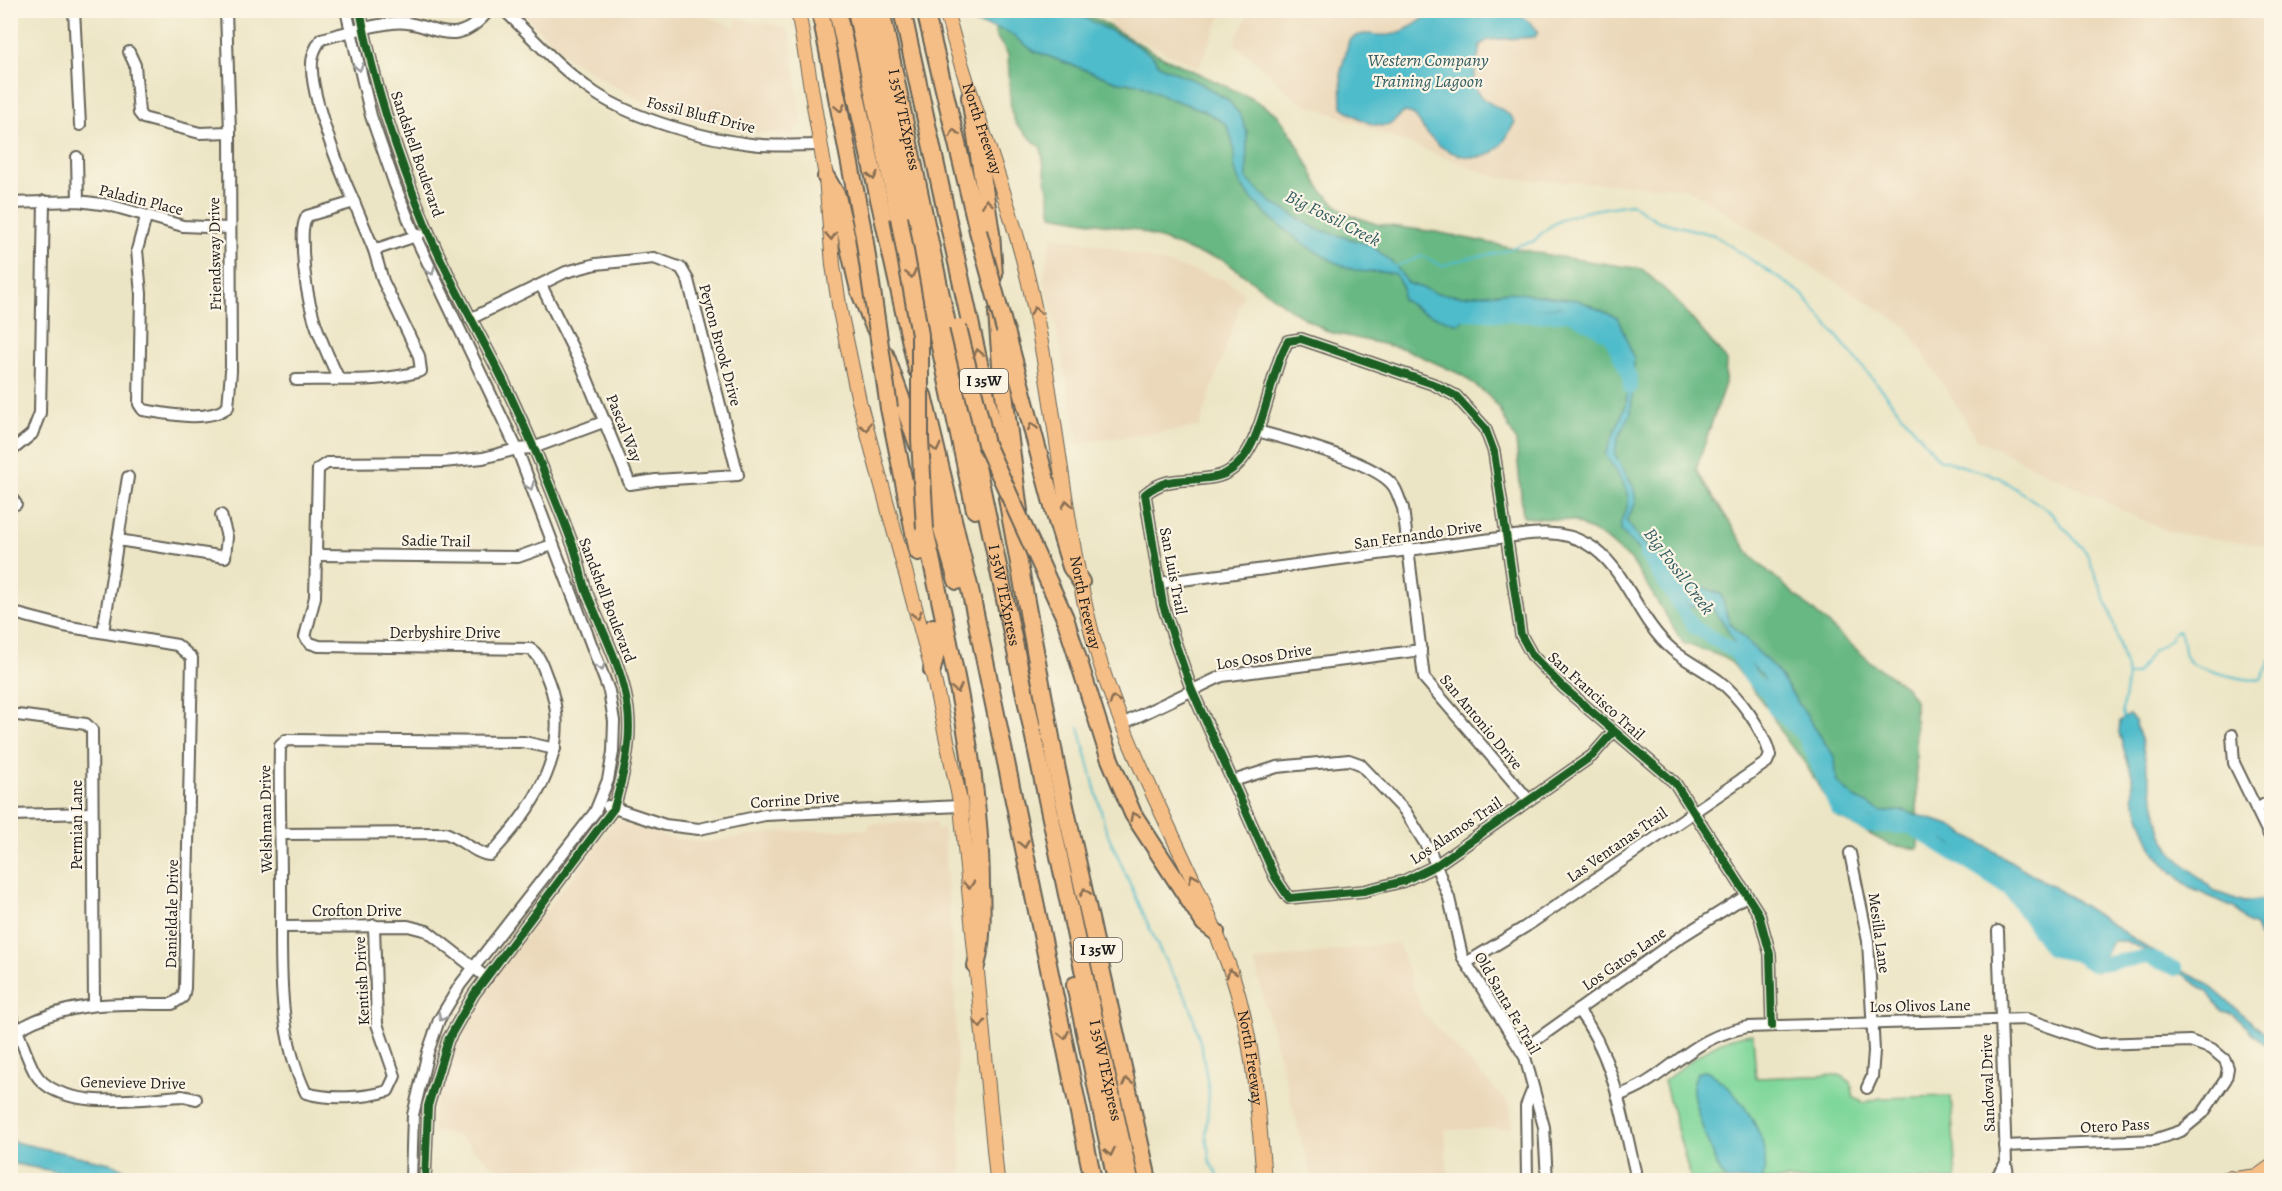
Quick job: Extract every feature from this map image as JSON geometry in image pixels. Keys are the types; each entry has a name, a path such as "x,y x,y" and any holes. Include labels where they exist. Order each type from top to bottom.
{"highway":[{"path":"820,10 864,236 889,408 936,650 932,670"},
{"path":"837,10 907,330 971,594 1093,1180"},
{"path":"856,10 876,48 899,217 920,335 920,438 925,529 974,777 981,844 982,943 976,966"},
{"name":"I 35W TEXpress","path":"868,10 1116,1180"},
{"name":"I 35W TEXpress","path":"880,10 876,48 1130,1180"},
{"name":"I 35W","path":"902,10 1000,459 1047,720 1148,1180"},
{"path":"926,10 978,231 1056,518 1071,567 1081,582"},
{"path":"876,48 900,59 905,74 958,327 986,444 1065,618 1109,757 1133,814 1204,923 1216,932"},
{"path":"970,97 991,233 1002,378 1015,486 1048,699 1047,720"},
{"path":"826,177 837,196 859,290 911,423 981,669 1003,770 1012,787"}],"main road":[{"path":"798,10 826,177 833,265 849,356 932,670 961,806 997,1180"},
{"name":"North Freeway","path":"946,10 970,97 997,171 1031,292 1081,582 1100,661 1122,724 1216,932 1245,1022 1256,1092 1264,1180"},
{"path":"2220,1180 2255,1177 2271,1166"}],"street":[{"path":"74,10 80,124"},
{"name":"Friendsway Drive","path":"146,217 137,250 141,294 139,404 141,408 176,415 218,415 228,407 231,371 230,132 226,10"},
{"name":"Sandshell Boulevard","path":"346,10 380,145 415,236 517,449 609,692 614,721 613,752 608,780 600,802 576,839 473,967 439,1020 428,1052 413,1115 411,1180"},
{"name":"Sandshell Boulevard","path":"360,10 363,28 398,147 429,232 470,319 503,380 534,448 574,549 586,590 616,659 626,689 629,741 624,773 614,808 474,994 448,1040 428,1107 425,1180"},
{"path":"296,380 339,378 360,381 421,371 419,356 383,281 374,250 326,130 316,93 312,57 321,39 363,28 400,22 448,34 470,27 489,10"},
{"name":"Fossil Bluff Drive","path":"504,10 573,76 597,94 629,112 659,122 750,144 783,147 820,145"},
{"path":"129,52 135,65 139,113 143,118 200,133 230,132"},
{"path":"77,157 78,201"},
{"path":"10,452 32,434 40,413 44,201"},
{"name":"Paladin Place","path":"10,203 78,201 109,205 183,226 229,228"},
{"path":"339,378 318,334 305,288 302,225 307,216 354,202"},
{"path":"374,250 429,232"},
{"name":"Peyton Brook Drive","path":"470,319 566,272 654,258 681,268 688,280 738,475"},
{"name":"Pascal Way","path":"541,285 583,369 630,484 738,475"},
{"name":"San Francisco Trail","path":"1288,341 1301,339 1433,384 1456,396 1485,428 1494,452 1521,634 1532,655 1563,687 1675,783 1693,810 1759,914 1770,954 1772,1026"},
{"name":"San Luis Trail","path":"1288,341 1280,354 1257,431 1242,462 1220,476 1159,483 1145,494 1163,605 1191,688 1275,877 1289,898"},
{"path":"517,449 534,448 606,421"},
{"name":"San Antonio Drive","path":"1257,431 1322,451 1378,472 1393,486 1403,508 1424,678 1528,799"},
{"name":"Derbyshire Drive","path":"281,834 445,833 459,838 484,855 490,855 512,832 534,801 547,777 558,726 551,688 537,653 530,649 320,646 310,643 305,637 315,597 318,469 321,465 443,462 483,458 517,449"},
{"path":"10,612 44,622 104,632 128,477"},
{"path":"118,540 225,557 227,537 221,514"},
{"name":"San Fernando Drive","path":"1159,583 1507,537 1545,533 1564,534 1588,544 1603,555 1652,627 1674,653 1718,680 1737,698 1767,742"},
{"name":"Sadie Trail","path":"317,555 518,557 552,545"},
{"name":"Danieldale Drive","path":"17,1030 39,1017 94,1004 172,1004 183,997 185,988 192,658 177,645 104,632"},
{"name":"Los Osos Drive","path":"1122,724 1191,688 1222,676 1421,650"},
{"name":"Permian Lane","path":"10,714 86,724 91,727 94,1004"},
{"name":"Los Alamos Trail","path":"1289,898 1364,891 1404,881 1435,866 1592,756 1613,732"},
{"path":"2232,735 2234,763 2271,841"},
{"name":"Welshman Drive","path":"306,1093 295,1070 286,1034 281,927 280,746 286,740 524,742 555,748"},
{"name":"Las Ventanas Trail","path":"1466,963 1525,927 1693,810 1767,762 1770,755 1767,742"},
{"name":"Old Santa Fe Trail","path":"1233,781 1277,767 1320,761 1349,760 1360,764 1405,811 1431,853 1449,898 1466,963 1521,1050 1540,1111 1545,1140 1547,1180"},
{"path":"2256,809 2271,800"},
{"name":"Corrine Drive","path":"600,802 665,825 699,829 765,815 961,806"},
{"path":"10,815 92,813"},
{"name":"Mesilla Lane","path":"1850,853 1868,941 1874,1051 1872,1077 1868,1088"},
{"name":"Los Gatos Lane","path":"1521,1050 1679,938 1746,896"},
{"name":"Kentish Drive","path":"306,1093 320,1097 378,1094 388,1091 395,1076 377,1024 374,925"},
{"name":"Crofton Drive","path":"281,927 408,926 427,931 487,978"},
{"name":"Sandoval Drive","path":"1998,931 2005,1146 2009,1180"},
{"path":"1578,1010 1601,1045 1617,1096 1635,1171 1634,1180"},
{"name":"Genevieve Drive","path":"10,1013 36,1074 52,1090 65,1095 104,1100 183,1096 196,1099"},
{"name":"Los Olivos Lane","path":"1617,1096 1641,1089 1706,1041 1726,1032 1747,1027 2027,1019 2099,1044 2190,1041 2211,1049 2224,1060 2228,1068"},
{"name":"Otero Pass","path":"2005,1146 2154,1140 2181,1131 2203,1113 2226,1079 2228,1068"},
{"name":"Old Santa Fe Trail","path":"1527,1180 1526,1113 1532,1091"},
{"path":"1526,1113 1540,1111"},
{"path":"1526,1141 1545,1140"},
{"path":"1997,1180 1997,1176 2006,1163"}],"shaded area":[{"path":"1250,10 2271,11 2271,546 2168,532 1977,439 1907,327 1687,188 1498,178 1297,100 1234,43"},
{"path":"520,11 692,11 735,27 737,19 777,25 788,29 791,37 802,125 795,127 794,135 740,131 691,119 637,99 569,59"},
{"path":"1106,11 1223,11 1199,68 1112,27"},
{"path":"1052,235 1107,247 1226,280 1244,293 1199,427 1079,443 1055,321 1043,279"},
{"path":"615,819 668,838 706,842 778,832 869,829 869,824 936,822 936,830 943,829 953,961 962,1180 610,1180 609,1169 501,1172 456,1134 436,1132 432,1126 437,1094 453,1041 477,997 597,846"},
{"path":"1398,942 1422,1012 1511,1107 1512,1128 1445,1130 1448,1180 1312,1180 1254,962"}],"green space":[{"path":"991,11 1083,11 1159,55 1251,98 1277,114 1294,138 1321,190 1345,213 1376,224 1436,232 1553,256 1642,269 1674,298 1726,359 1725,383 1696,470 1751,556 1873,664 1905,686 1915,700 1918,849 1890,845 1836,816 1801,756 1787,742 1770,712 1733,664 1723,657 1683,643 1632,561 1606,539 1573,521 1523,517 1516,441 1499,408 1490,397 1462,375 1405,349 1329,332 1294,312 1222,259 1199,254 1137,230 1052,215 1041,148 1016,124 1011,111 1008,54 996,36"},
{"path":"1753,1034 1756,1078 1839,1075 1851,1082 1854,1098 1864,1103 1879,1098 1951,1096 1956,1180 1691,1180 1664,1081 1716,1044"}],"water":[{"name":"Western Company Training Lagoon","path":"1478,8 1505,11 1529,21 1538,31 1535,37 1488,40 1480,45 1474,79 1475,88 1484,99 1504,111 1515,122 1502,143 1490,154 1473,157 1447,150 1430,137 1413,114 1405,112 1394,122 1384,126 1364,121 1342,107 1341,71 1349,40 1365,34 1390,35 1396,33 1437,10"},
{"path":"781,11 1071,11 1127,39 1153,56 1160,66 1200,83 1228,100 1241,116 1247,132 1247,179 1271,202 1317,229 1371,245 1395,265 1408,283 1436,293 1460,296 1510,292 1578,300 1618,318 1634,359 1631,414 1618,438 1615,454 1634,488 1636,503 1626,520 1641,541 1690,582 1721,594 1729,622 1777,671 1835,758 1837,782 1855,798 1882,812 1904,811 1950,825 2067,895 2182,971 2205,982 2271,1039 2271,1050 2233,1014 2222,1012 2207,991 2146,951 2126,941 2112,941 2097,972 2089,967 2074,947 2056,949 2051,939 2002,884 1951,844 1907,821 1877,822 1839,807 1808,738 1791,716 1775,701 1762,676 1739,653 1725,625 1711,607 1689,606 1621,531 1621,522 1628,497 1605,454 1626,405 1628,387 1626,357 1610,333 1588,318 1560,307 1468,316 1458,324 1422,312 1402,299 1403,288 1395,274 1359,271 1327,258 1288,232 1254,202 1236,173 1233,142 1226,124 1203,110 1171,99 1140,84 1118,82 1034,51 1006,31 958,19"},
{"path":"2129,715 2135,721 2141,739 2161,833 2173,854 2216,892 2244,902 2265,899 2271,905 2271,940 2259,937 2255,926 2246,922 2234,907 2190,888 2163,863 2153,850 2133,797 2132,776 2119,733 2120,721"},
{"path":"1705,1071 1729,1089 1751,1118 1764,1150 1765,1166 1761,1180 1727,1180 1717,1166 1693,1092 1697,1073"},
{"path":"10,1141 114,1164 144,1180 100,1180 11,1163"}],"waterway":[{"path":"1394,267 1423,256 1442,266 1463,259 1498,253 1533,242 1544,231 1566,218 1631,204 1658,221 1714,235 1801,293 1939,459 1998,477 2048,510 2086,552 2109,609 2128,676 2122,712 2124,720"},
{"name":"Big Fossil Creek","path":"1463,313 1533,316 1571,314 1610,336 1630,377 1630,388"},
{"name":"Big Fossil Creek","path":"1646,555 1694,627 1735,652 1752,679 1768,693 1774,708 1805,737 1837,809 1868,826 1911,827 2009,889 2052,950 2076,954 2093,965 2148,957 2176,969"},
{"path":"2128,676 2136,674 2153,651 2169,641 2174,632 2179,631 2186,658 2212,671 2246,679 2261,679 2272,658"},
{"path":"1079,727 1106,830 1160,951 1190,1005 1202,1049 1209,1092 1206,1135 1210,1162 1220,1180"}],"cycle path":[{"path":"360,10 380,94 407,177 437,252 511,397 552,491 574,548 586,591 617,664 622,679 629,722 626,760 614,808 474,994 448,1040 428,1106 425,1180"},
{"path":"1613,732 1592,756 1435,866 1404,881 1364,891 1289,898 1275,877 1191,688 1163,605 1145,494 1163,483 1219,476 1234,468 1246,454 1255,437 1274,375 1288,341 1301,339 1433,384 1456,396 1485,428 1494,452 1521,635 1532,655 1563,687 1675,783 1759,914 1770,954 1772,1026"}]}
